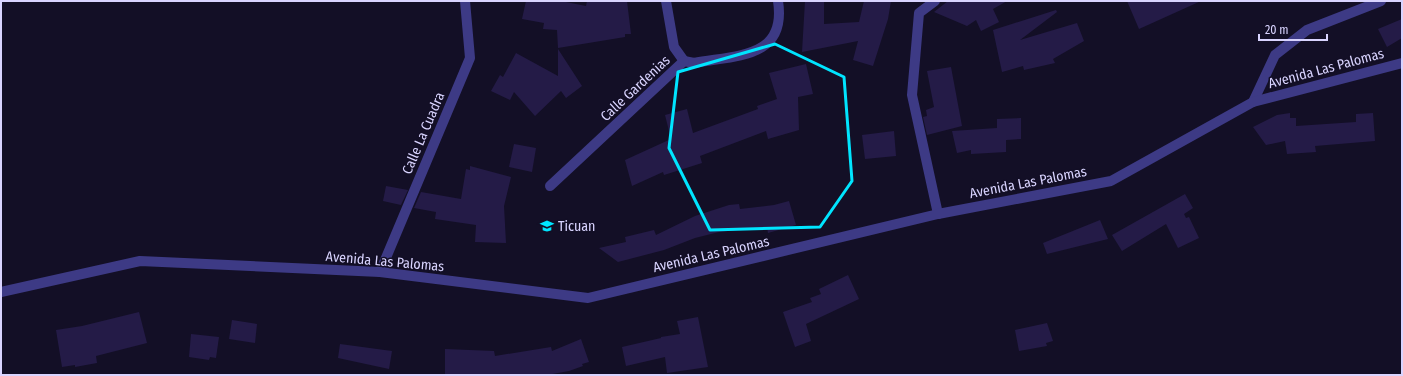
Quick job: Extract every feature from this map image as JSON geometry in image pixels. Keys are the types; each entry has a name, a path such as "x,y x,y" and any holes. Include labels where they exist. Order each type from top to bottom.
{"street":[{"name":"Calle La Cuadra","path":"380,272 470,58 465,1"},
{"path":"666,1 674,47 684,61"},
{"name":"Calle Gardenias","path":"550,186 684,61 694,63 754,52 766,46 775,35 780,12 778,1"},
{"path":"935,1 919,13 912,95 938,214"},
{"path":"1253,102 1275,55 1307,30 1381,1"},
{"name":"Avenida Las Palomas","path":"1,292 140,261 380,272 588,298 938,214 1111,181 1253,102 1402,63"}],"highlighted area":[{"path":"775,44 844,77 852,181 820,227 710,230 669,148 678,72"}],"building":[{"path":"526,1 561,1 586,6 587,1 627,1 631,34 625,34 625,37 558,48 557,30 543,29 544,23 522,19"},
{"path":"805,1 824,1 824,24 859,22 864,1 891,1 888,19 873,66 853,60 858,41 802,52"},
{"path":"948,1 1007,1 993,9 999,22 981,31 976,20 967,26 934,12"},
{"path":"1127,1 1201,1 1139,29"},
{"path":"1056,10 1057,12 1020,40 1077,23 1084,41 1053,59 1055,63 1024,70 1023,66 1002,72 993,30"},
{"path":"1402,19 1402,38 1387,47 1378,29"},
{"path":"558,49 582,86 566,98 561,91 535,116 514,92 510,100 491,91 500,75 503,77 516,53 558,76"},
{"path":"806,64 813,94 798,97 799,130 768,139 766,131 700,156 702,163 664,175 663,172 632,186 625,160 671,139 665,115 687,109 693,133 758,109 757,106 777,99 769,73"},
{"path":"951,67 962,126 927,135 923,117 927,116 926,110 934,107 927,71"},
{"path":"1290,113 1290,118 1296,118 1296,126 1356,122 1356,114 1373,113 1375,141 1315,146 1316,152 1287,154 1285,141 1266,145 1253,127 1277,115"},
{"path":"1021,118 1021,139 1006,140 1006,152 971,154 971,150 957,153 952,131 997,128 997,119"},
{"path":"894,131 896,156 865,159 862,135"},
{"path":"514,144 536,148 532,172 509,167"},
{"path":"470,166 511,177 504,206 506,243 475,242 476,225 435,219 436,212 414,208 421,192 461,199 466,169 470,170"},
{"path":"386,186 408,190 401,205 383,201"},
{"path":"1185,194 1193,208 1184,214 1186,218 1189,217 1199,238 1178,248 1166,224 1122,251 1112,235"},
{"path":"789,201 796,225 768,233 767,227 719,232 695,238 664,250 618,262 599,248 626,242 625,237 654,230 656,235 695,216 729,205 739,204 740,209 774,205"},
{"path":"1100,220 1108,239 1047,254 1043,243"},
{"path":"848,275 859,299 806,324 811,341 795,347 783,312 812,302 810,298 821,294 819,289"},
{"path":"139,312 147,343 96,356 97,363 75,367 75,365 62,367 56,330 82,326"},
{"path":"698,317 708,367 667,373 665,357 626,366 622,347 661,337 680,334 677,321"},
{"path":"232,320 257,324 255,343 229,339"},
{"path":"1047,323 1053,341 1046,343 1047,346 1019,351 1015,330"},
{"path":"191,334 219,337 216,358 210,357 209,360 189,357"},
{"path":"581,339 589,362 569,371 547,375 445,375 445,349 494,351 495,356 551,347 552,351"},
{"path":"340,344 392,351 389,369 338,358"}],"place":[{"name":"Ticuan","path":"547,226"}]}
